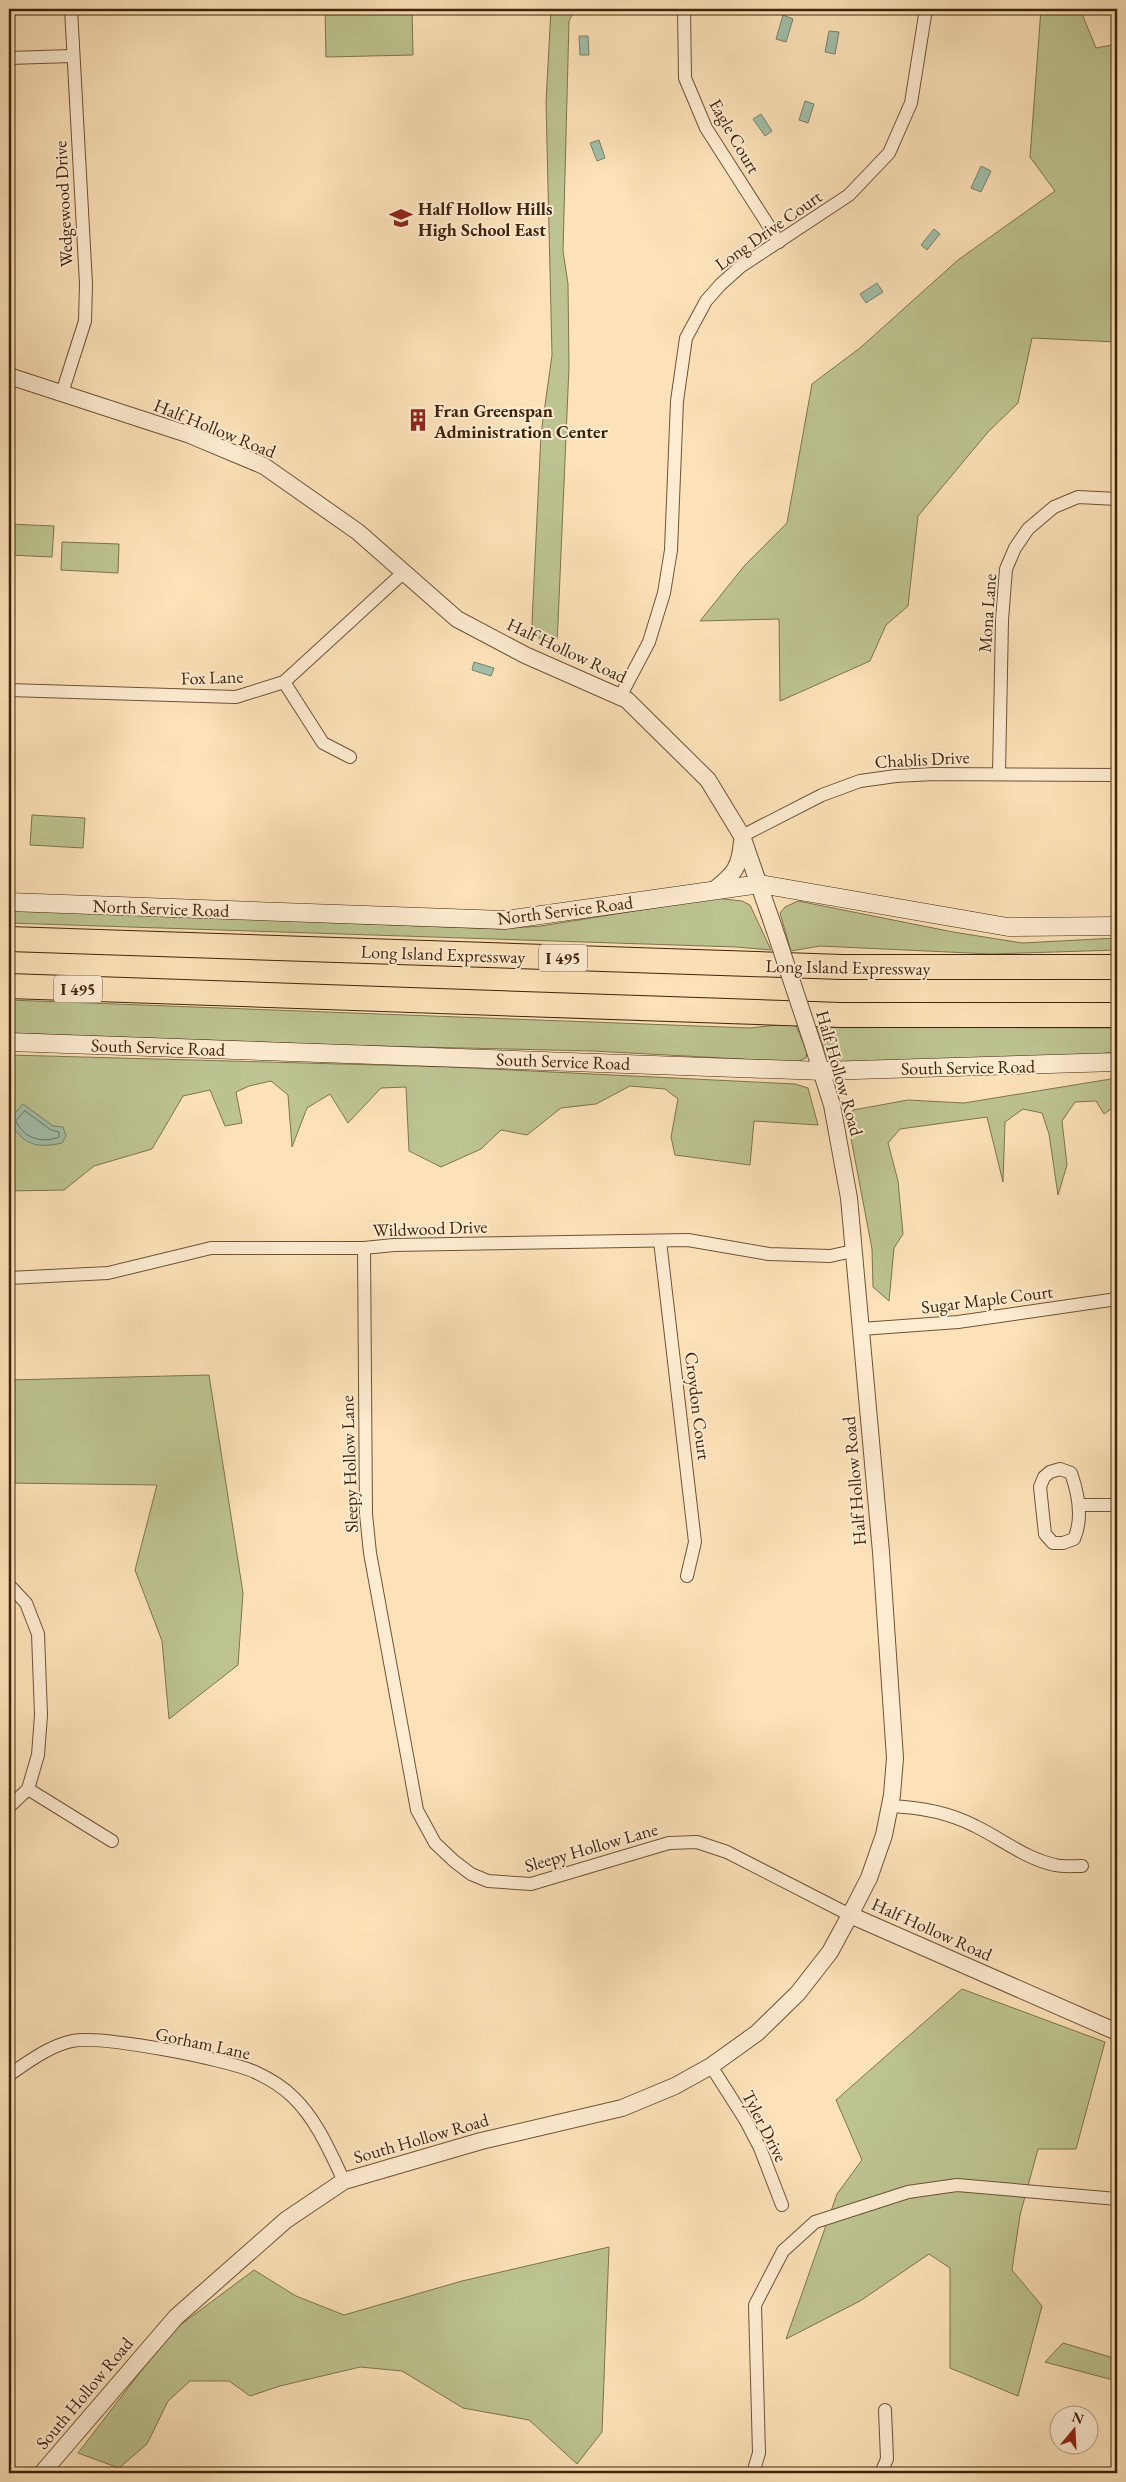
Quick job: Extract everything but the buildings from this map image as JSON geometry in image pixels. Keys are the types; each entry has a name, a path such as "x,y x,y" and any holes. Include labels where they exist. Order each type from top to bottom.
{"highway":[{"name":"Long Island Expressway","path":"9,939 842,967 1117,968"},
{"name":"I 495","path":"9,986 841,1015 1117,1015"}],"main road":[{"name":"North Service Road","path":"9,902 506,920 760,884 1008,927 1117,926"},
{"name":"South Service Road","path":"9,1042 823,1071 1117,1062"}],"street":[{"name":"Wedgewood Drive","path":"62,393 85,321 86,284 72,56 71,9"},
{"name":"Eagle Court","path":"684,9 686,78 706,128 779,242"},
{"name":"Long Drive Court","path":"620,697 649,642 664,593 671,541 677,401 686,338 706,301 720,284 740,267 849,195 889,153 911,103 926,9"},
{"path":"9,58 72,56"},
{"name":"Half Hollow Road","path":"9,376 190,436 264,466 358,532 457,619 525,655 627,700 708,780 742,836 760,884 823,1071 832,1105 849,1198 881,1552 895,1758 884,1835 869,1878 850,1915 1117,2032"},
{"name":"Mona Lane","path":"999,774 1002,620 1006,569 1015,548 1028,529 1054,507 1078,497 1117,499"},
{"name":"Fox Lane","path":"9,690 236,697 284,682 403,573"},
{"path":"284,682 323,743 350,758"},
{"name":"Chablis Drive","path":"742,836 822,795 860,780 896,776 1117,774"},
{"path":"714,890 737,869 741,856 742,836"},
{"name":"Wildwood Drive","path":"9,1278 108,1272 211,1248 364,1248 394,1244 688,1240 770,1254 830,1256 853,1251"},
{"name":"Croydon Court","path":"660,1241 695,1542 687,1576"},
{"name":"Sleepy Hollow Lane","path":"364,1248 366,1514 370,1553 417,1810 435,1842 454,1861 471,1874 488,1881 531,1884 669,1842 697,1842 727,1852 850,1915"},
{"name":"Sugar Maple Court","path":"861,1329 958,1322 1117,1298"},
{"path":"1060,1469 1071,1473 1079,1505 1079,1529 1074,1539 1063,1543 1053,1543 1045,1534 1040,1487 1044,1477 1050,1472 1060,1469"},
{"path":"1079,1505 1117,1505"},
{"path":"9,1585 26,1603 38,1634 41,1715 38,1756 28,1789 9,1807"},
{"path":"28,1789 112,1841"},
{"path":"889,1806 920,1808 946,1814 974,1825 1034,1859 1057,1866 1082,1866"},
{"name":"South Hollow Road","path":"42,2473 176,2317 286,2220 344,2181 465,2145 622,2108 675,2086 711,2066 757,2033 798,1993 830,1952 850,1915"},
{"name":"Gorham Lane","path":"9,2075 57,2046 88,2040 103,2040 190,2056 253,2071 292,2096 306,2112 320,2132 344,2181"},
{"name":"Tyler Drive","path":"711,2066 760,2148 782,2206"},
{"path":"753,2473 759,2453 755,2305 784,2251 815,2222 908,2192 957,2185 1117,2199"},
{"path":"881,2473 887,2459 885,2410"}],"green space":[{"path":"325,9 412,9 413,55 326,57"},
{"path":"551,9 575,9 569,21 563,251 568,284 569,367 558,623 557,639 546,642 534,635 532,623 541,434 552,355 546,102"},
{"path":"1041,9 1080,9 1096,48 1117,44 1117,342 1032,338 1018,403 988,432 918,516 908,606 886,625 870,661 780,701 779,619 700,621 745,565 787,523 812,384 860,348 958,260 1055,191 1030,157"},
{"path":"9,524 54,526 52,557 9,555"},
{"path":"62,542 119,544 118,573 61,570"},
{"path":"32,815 85,818 83,848 30,845"},
{"path":"716,898 742,901 750,905 771,950 736,947 9,923 9,910 498,929 541,926"},
{"path":"798,901 953,932 1022,943 1117,938 1117,950 991,954 820,946 791,951 780,913 785,907"},
{"path":"9,1000 750,1028 795,1023 807,1052 806,1058 797,1062 593,1051 336,1045 9,1033"},
{"path":"815,1023 834,1027 1117,1028 1117,1052 988,1064 837,1063 827,1058"},
{"path":"9,1055 450,1067 795,1084 808,1088 818,1125 754,1121 750,1165 675,1155 671,1137 678,1099 665,1089 630,1086 596,1104 561,1108 527,1135 501,1130 481,1149 441,1167 409,1151 406,1087 381,1088 348,1123 330,1094 307,1108 292,1147 288,1095 271,1081 249,1086 236,1092 242,1123 225,1126 210,1090 183,1096 152,1149 94,1166 64,1190 9,1191"},
{"path":"1117,1078 1117,1105 1104,1114 1096,1101 1075,1102 1062,1121 1067,1165 1058,1195 1049,1134 1042,1113 1023,1109 1005,1122 1003,1182 987,1117 900,1129 888,1143 898,1181 903,1234 894,1248 889,1301 873,1287 872,1249 850,1133 853,1110 908,1100 964,1103"},
{"path":"209,1375 243,1593 238,1665 169,1719 162,1641 135,1570 157,1485 9,1483 9,1380"},
{"path":"962,1989 1105,2042 1076,2149 1038,2149 1020,2215 1012,2270 1042,2306 1018,2396 950,2368 950,2268 929,2254 860,2301 786,2339 837,2194 862,2160 836,2100"},
{"path":"609,2247 602,2432 577,2464 529,2420 463,2408 402,2371 360,2367 280,2386 250,2396 229,2381 190,2381 168,2401 147,2444 119,2468 78,2453 171,2332 254,2270 296,2296 344,2315 462,2281"},
{"path":"1063,2343 1117,2359 1117,2381 1045,2362"}],"water":[{"path":"783,15 793,19 786,42 776,39"},
{"path":"829,31 839,32 835,54 825,52"},
{"path":"579,36 588,36 589,55 580,55"},
{"path":"805,101 814,104 808,123 799,120"},
{"path":"761,114 772,131 765,136 753,119"},
{"path":"599,140 605,158 597,161 590,143"},
{"path":"981,166 991,171 981,192 971,188"},
{"path":"934,229 940,234 927,250 921,245"},
{"path":"877,283 883,292 866,303 860,294"},
{"path":"474,662 494,668 491,676 472,670"},
{"path":"23,1104 53,1126 63,1127 66,1136 62,1143 37,1145 30,1143 19,1135 9,1120"}],"place":[{"name":"Half Hollow Hills High School East","path":"401,218"},
{"name":"Fran Greenspan Administration Center","path":"418,420"}]}
